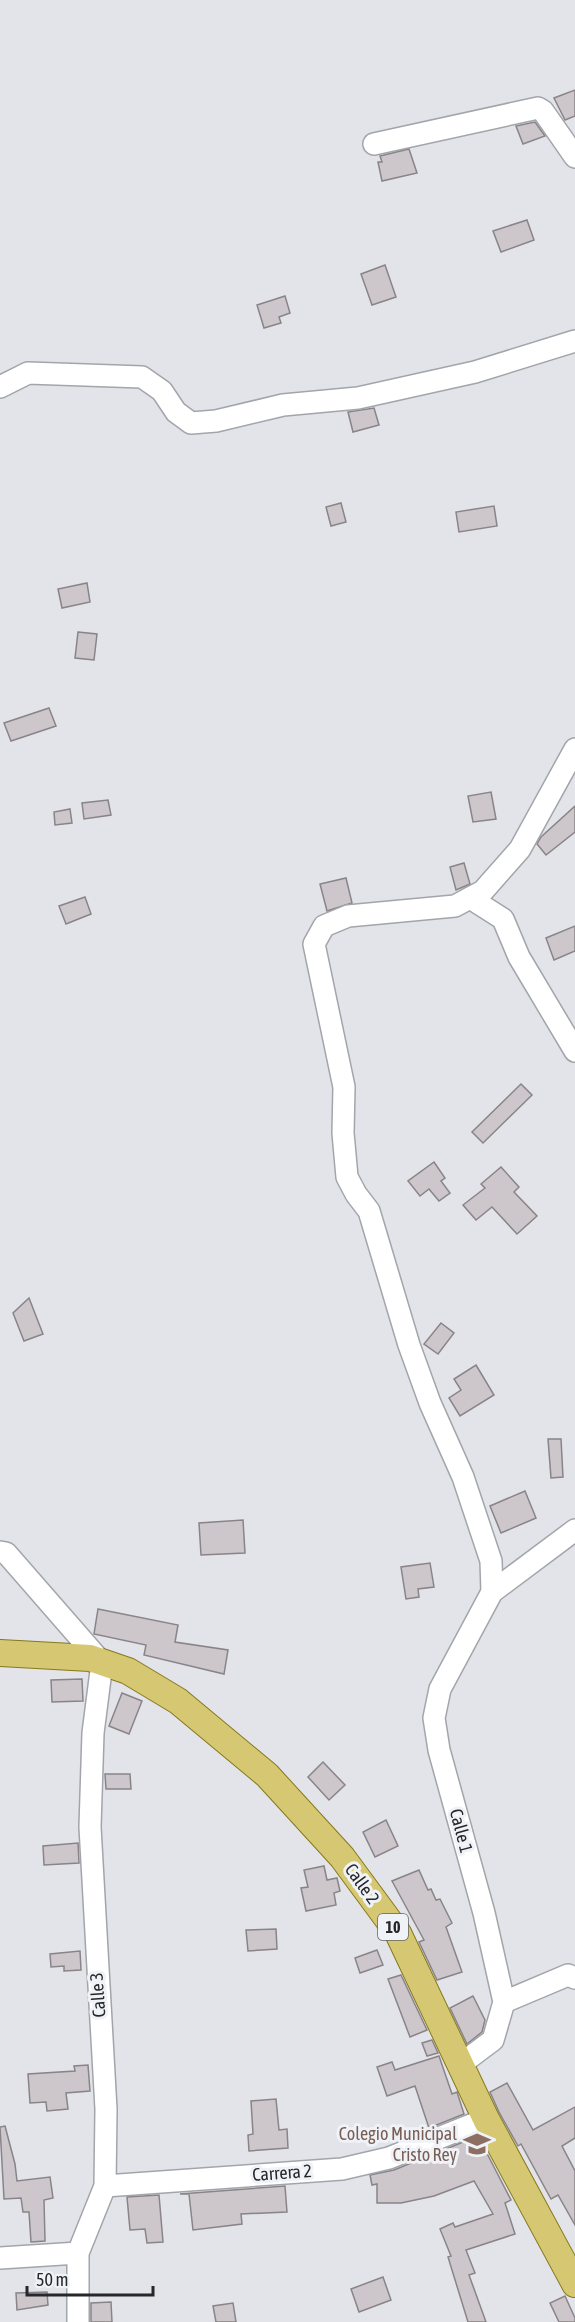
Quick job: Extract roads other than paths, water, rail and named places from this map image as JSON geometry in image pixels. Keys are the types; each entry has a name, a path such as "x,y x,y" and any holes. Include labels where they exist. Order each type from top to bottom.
{"main road":[{"name":"10","path":"0,1653 90,1658 102,1663"},
{"name":"Calle 2","path":"102,1663 128,1671 178,1701 267,1775 342,1857 398,1933 486,2119 575,2284"}],"street":[{"path":"374,144 538,108 543,111 575,157"},
{"path":"0,387 28,373 142,377 162,391 176,412 191,423 216,421 283,405 358,398 475,372 575,341"},
{"path":"492,1592 491,1561 464,1477 430,1404 409,1345 369,1211 347,1177 343,1133 344,1087 314,944 324,926 348,916 456,906 483,891 520,849 575,749"},
{"path":"470,898 503,919 519,957 575,1051"},
{"path":"492,1592 575,1530"},
{"path":"0,1552 6,1553 102,1663"},
{"name":"Calle 1","path":"461,2064 493,2040 504,2002 484,1913 439,1750 434,1718 440,1689 492,1592"},
{"name":"Calle 3","path":"78,2322 78,2253 105,2186 106,2109 90,1827 93,1733 102,1663"},
{"path":"504,2002 568,1975 575,1978"},
{"name":"Carrera 2","path":"105,2186 342,2169 389,2158 486,2119"},
{"path":"0,2258 78,2253"}],"place":[{"name":"Colegio Municipal Cristo Rey","path":"477,2144"}]}
